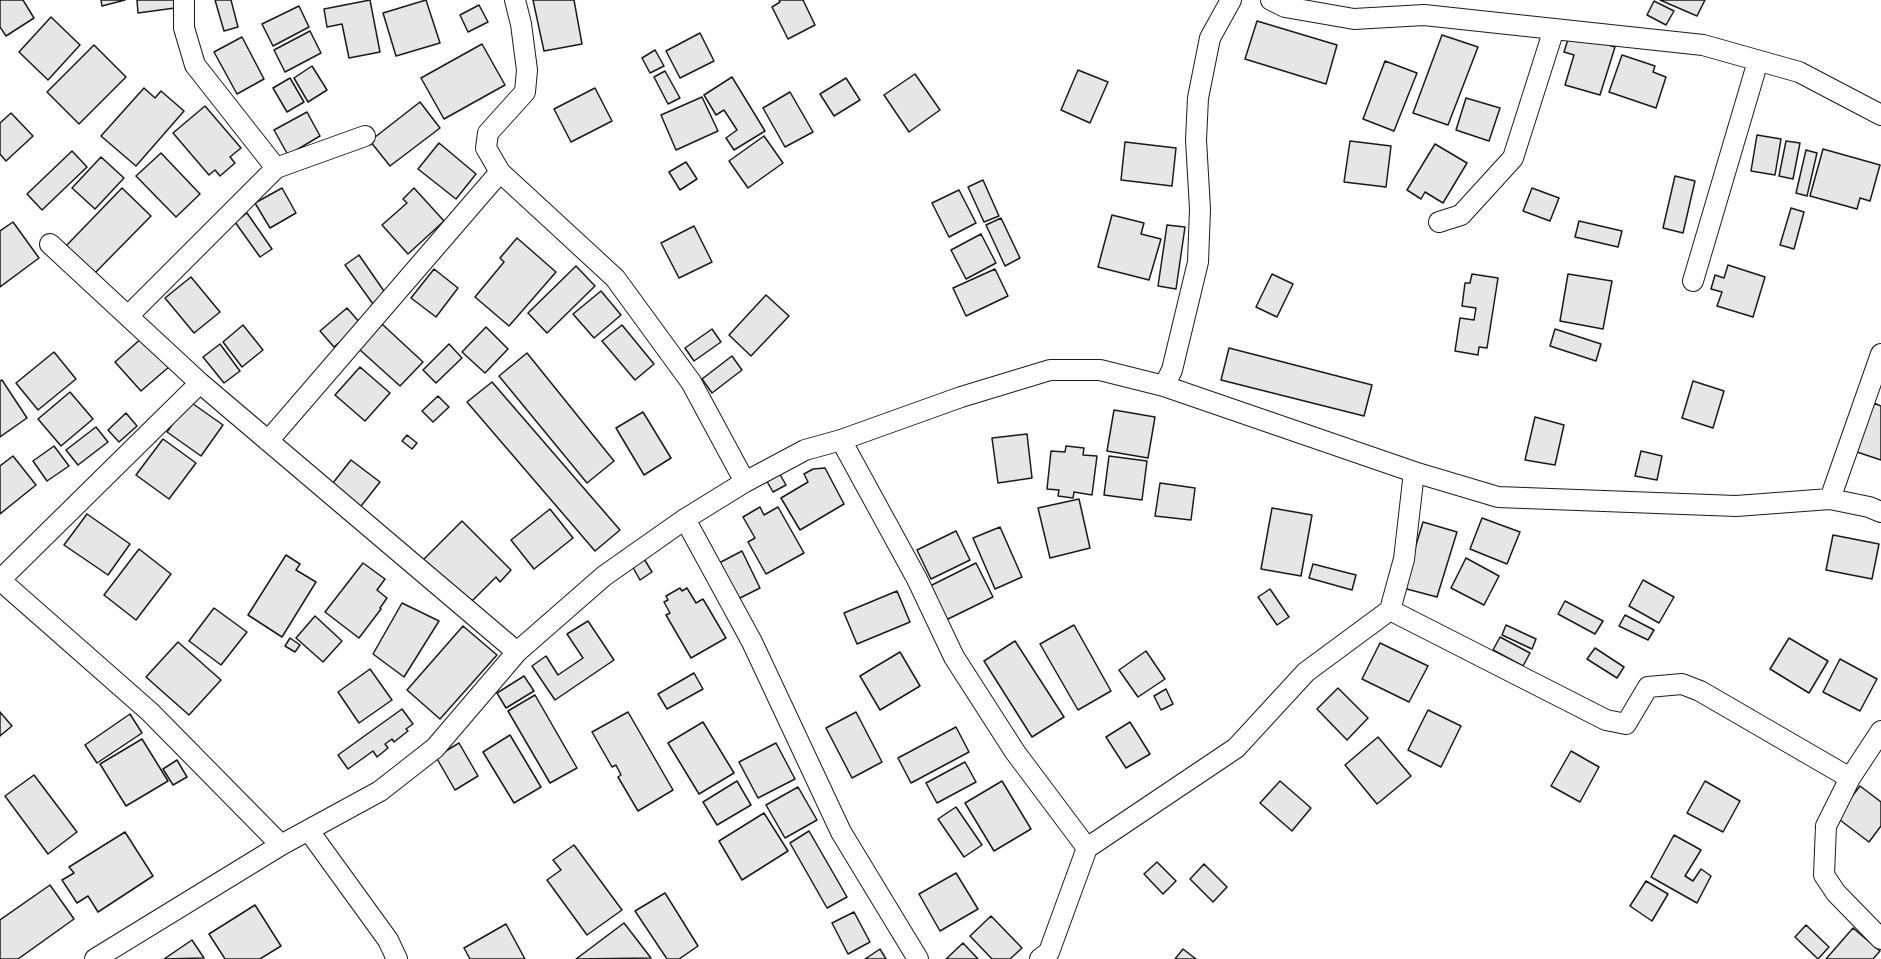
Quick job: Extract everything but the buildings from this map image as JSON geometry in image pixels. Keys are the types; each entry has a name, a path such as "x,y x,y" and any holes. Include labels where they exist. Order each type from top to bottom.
{"street":[{"path":"184,0 184,28 195,65 276,168"},
{"path":"515,0 521,24 527,70 525,92 488,133 486,148 500,172 615,278 691,382 745,482"},
{"path":"1164,386 1172,370 1198,262 1200,209 1196,140 1198,98 1210,38 1231,0"},
{"path":"1271,0 1285,7 1354,19 1424,15 1703,45 1799,72 1881,115"},
{"path":"1439,222 1461,215 1513,158 1554,29"},
{"path":"1694,281 1758,61"},
{"path":"128,316 276,168 365,136"},
{"path":"268,441 500,172"},
{"path":"50,244 200,383 517,652"},
{"path":"1830,499 1881,354"},
{"path":"95,959 122,952 281,845 380,791 435,748 517,652 604,576 685,519 745,482 806,450 841,440 961,397 1050,370 1100,370 1164,386 1414,472 1498,498 1736,506 1830,499 1869,507 1881,512"},
{"path":"200,383 0,580 150,712 281,845"},
{"path":"841,440 917,579 954,657 1015,752 1087,848"},
{"path":"1049,956 1087,848 1236,748 1306,672 1390,610 1404,559 1414,472"},
{"path":"685,519 752,642 841,832 918,959"},
{"path":"1390,610 1606,720 1626,724 1648,687 1682,684 1700,691 1850,778"},
{"path":"1881,731 1850,778 1826,826 1824,875 1836,893 1881,939"},
{"path":"309,831 388,940 397,959"}]}
